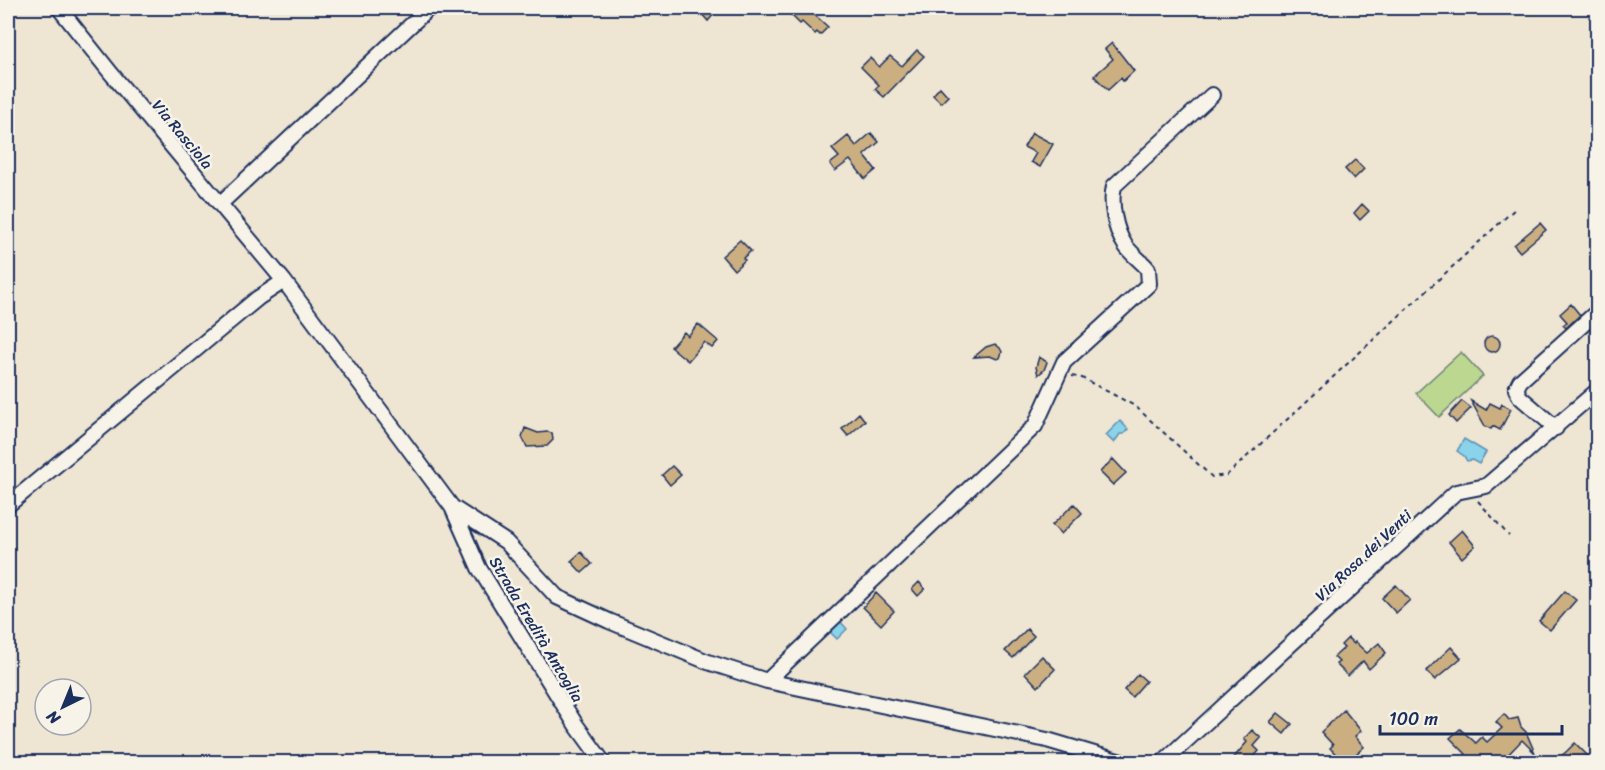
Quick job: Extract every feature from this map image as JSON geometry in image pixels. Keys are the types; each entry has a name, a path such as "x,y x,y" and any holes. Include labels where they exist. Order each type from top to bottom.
{"street":[{"name":"Via Rasciola","path":"59,8 284,281 453,507"},
{"path":"220,204 429,8"},
{"path":"767,681 1035,426 1064,362 1149,284 1148,269 1124,244 1117,225 1111,196 1114,186 1212,95"},
{"path":"8,505 258,298 284,281"},
{"path":"1556,428 1520,397 1516,389 1520,381 1598,311"},
{"name":"Via Rosa dei Venti","path":"1163,762 1456,492 1486,486 1598,390"},
{"path":"453,507 506,542 558,597 708,662 767,681 1047,740 1121,762"},
{"name":"Strada Eredità Antoglia","path":"453,507 479,568 576,725 603,762"}],"path":[{"path":"1057,375 1082,378 1135,406 1212,477 1227,475 1517,207"},
{"path":"1468,489 1509,536"}],"green space":[{"path":"1461,352 1483,376 1439,417 1416,393"}],"water":[{"path":"1120,421 1128,429 1124,434 1120,434 1114,443 1106,435"},
{"path":"1464,439 1486,452 1479,464 1472,460 1467,461 1457,451"},
{"path":"840,621 847,629 837,639 829,631"}],"building":[{"path":"704,8 715,13 708,21 700,12"},
{"path":"784,8 807,8 828,27 820,35 817,32 815,34 802,22 800,24"},
{"path":"1112,43 1134,71 1123,81 1121,78 1108,90 1094,76 1113,59 1105,49"},
{"path":"917,50 924,56 884,97 875,89 879,85 861,67 870,58 879,67 890,56 902,66"},
{"path":"940,87 948,96 941,103 933,95"},
{"path":"871,133 879,142 864,155 876,170 865,179 850,160 835,171 830,164 839,157 832,149 848,136 856,146"},
{"path":"1032,133 1053,144 1040,167 1031,162 1036,153 1024,147"},
{"path":"1355,160 1364,169 1354,179 1345,169"},
{"path":"1362,204 1369,211 1360,220 1354,213"},
{"path":"1540,223 1546,230 1520,252 1514,245"},
{"path":"740,240 751,251 734,270 722,256"},
{"path":"1571,304 1580,315 1566,328 1563,325 1567,322 1560,314"},
{"path":"698,324 718,341 712,348 704,342 688,361 671,347 684,332 688,336"},
{"path":"1492,336 1500,344 1492,352 1484,344"},
{"path":"995,344 1002,352 1000,358 974,357 986,347"},
{"path":"1039,357 1047,362 1044,370 1038,375 1036,367"},
{"path":"1462,401 1471,408 1456,423 1449,415"},
{"path":"1471,401 1486,410 1490,403 1500,408 1502,404 1511,409 1500,430 1493,426 1491,429 1485,426"},
{"path":"859,413 865,421 848,436 842,429"},
{"path":"525,428 538,433 552,433 553,440 547,446 527,447 522,437"},
{"path":"1113,459 1126,473 1113,485 1100,472"},
{"path":"672,466 681,475 670,485 662,475"},
{"path":"1074,504 1082,513 1061,534 1052,525"},
{"path":"1462,530 1475,546 1462,558 1449,542"},
{"path":"581,552 592,564 582,573 571,561"},
{"path":"919,582 925,589 918,596 912,589"},
{"path":"1396,585 1410,600 1396,613 1382,598"},
{"path":"1565,591 1576,600 1550,630 1539,621"},
{"path":"876,593 894,611 881,625 863,607"},
{"path":"1027,629 1034,636 1013,658 1005,651"},
{"path":"1348,638 1367,653 1379,643 1386,653 1369,669 1363,661 1348,676 1336,664 1339,662 1334,657 1344,648 1341,645"},
{"path":"1451,647 1461,658 1435,680 1426,671"},
{"path":"1042,656 1055,669 1038,687 1025,673"},
{"path":"1138,674 1146,681 1132,697 1124,690"},
{"path":"1344,710 1361,731 1355,736 1364,747 1347,762 1343,762 1330,748 1333,745 1321,732"},
{"path":"1278,713 1292,724 1284,734 1270,722"},
{"path":"1504,714 1509,720 1518,718 1535,753 1522,740 1501,762 1492,762 1488,758 1483,762 1467,762 1462,758 1466,754 1450,738 1460,729 1476,743 1482,737 1487,742 1502,728 1496,722"},
{"path":"1252,730 1261,738 1254,746 1259,751 1249,762 1230,762 1247,742 1244,739"},
{"path":"1575,743 1594,762 1554,762 1567,751"}]}
